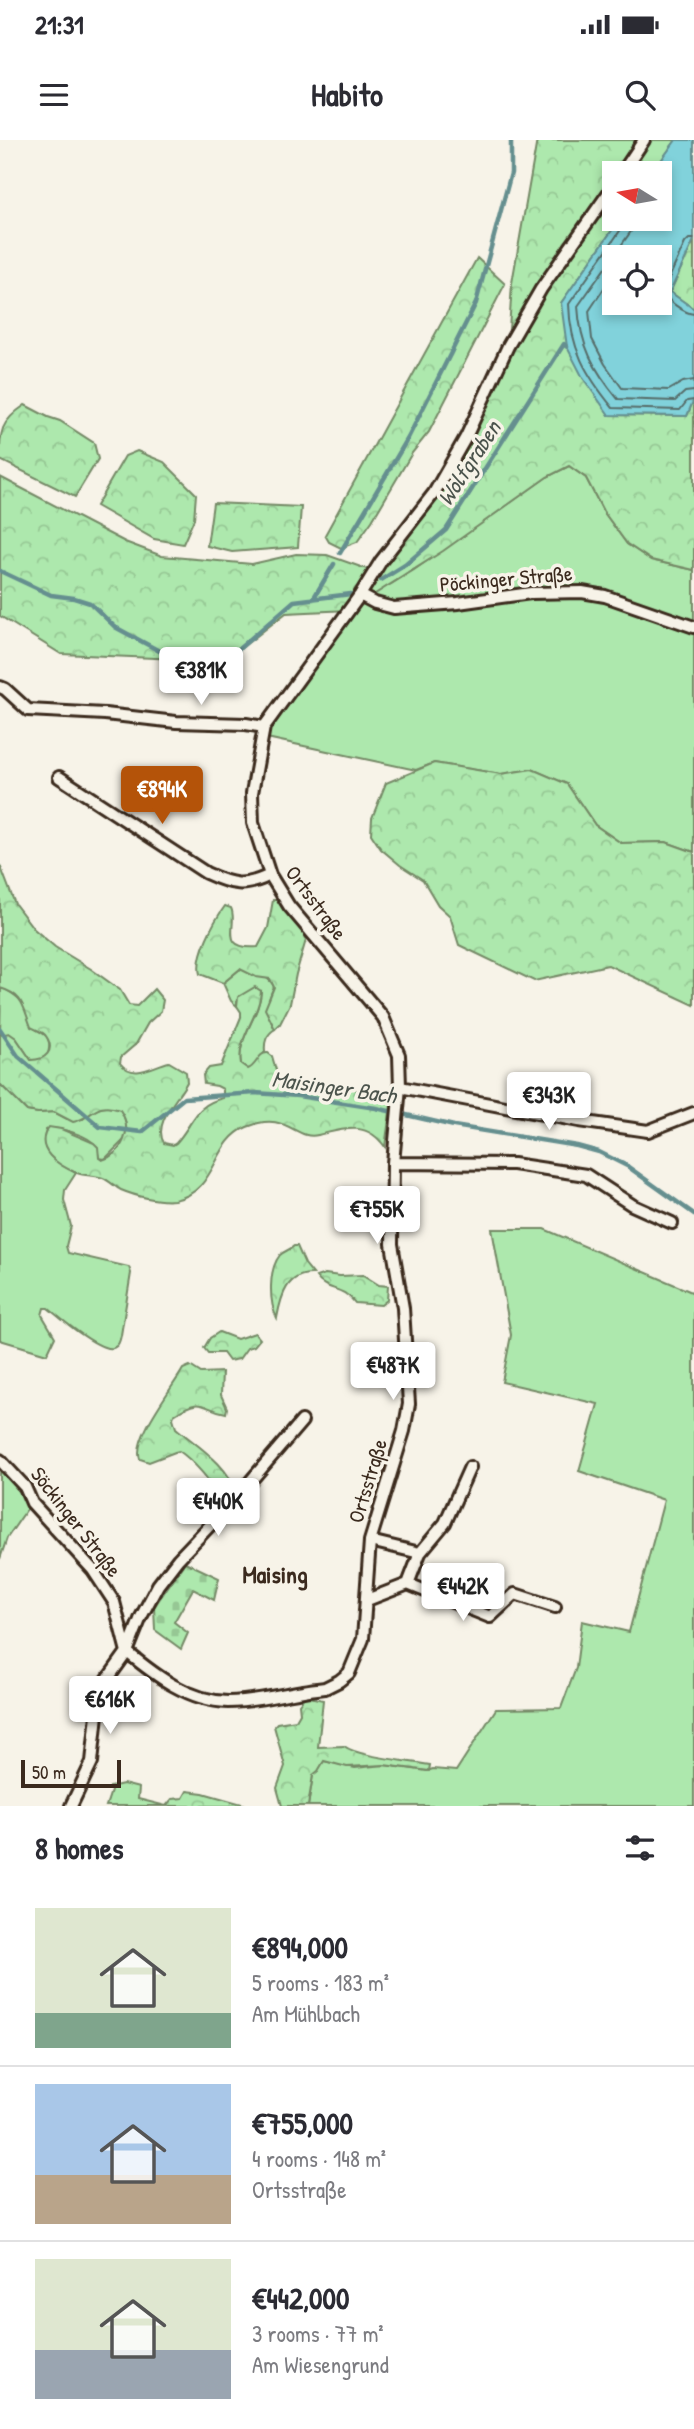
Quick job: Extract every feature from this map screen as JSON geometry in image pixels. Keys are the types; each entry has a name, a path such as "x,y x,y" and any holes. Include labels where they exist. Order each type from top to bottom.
{"street":[{"path":"630,161 643,140"},
{"path":"0,687 28,710 264,727 360,595 381,561 434,493 466,437 508,346 541,289 602,202"},
{"name":"Pöckinger Straße","path":"360,595 375,603 394,608 531,593 582,592 605,596 694,627"},
{"name":"Ortsstraße","path":"127,1652 166,1682 189,1693 226,1702 325,1688 345,1677 363,1639 368,1600 370,1541 404,1431 409,1404 403,1308 392,1244 393,1163 400,1087 399,1055 383,1017 289,906 270,875 253,823 252,793 264,727"},
{"path":"59,777 206,873 230,884 253,883 270,875"},
{"path":"400,1087 579,1121 648,1131 694,1112"},
{"path":"393,1163 513,1164 586,1175 632,1205 672,1223"},
{"path":"71,1806 92,1762 98,1704 104,1684 127,1652 141,1617 158,1586 178,1559 237,1497 302,1421"},
{"name":"Söckinger Straße","path":"0,1460 25,1487 32,1503 93,1570 114,1602 127,1652"},
{"path":"408,1584 420,1553 445,1523 470,1467"},
{"path":"370,1541 420,1553"},
{"path":"368,1600 408,1584 490,1617 515,1594 555,1607"}],"green space":[{"path":"537,140 676,140 661,161 602,161 602,231 612,231 561,303 609,415 687,416 694,399 694,570 651,560 627,544 603,511 586,478 569,466 547,477 443,551 367,599 360,595 349,610 286,613 225,661 61,654 0,616 0,477 125,542 162,556 252,564 296,554 327,555 375,572 434,493 508,346 512,283"},
{"path":"694,240 694,309 672,293 672,288"},
{"path":"477,258 505,284 429,432 412,453 357,542 341,548 329,542 325,535"},
{"path":"25,405 60,421 94,443 98,459 75,497 0,460 3,428"},
{"path":"137,451 164,462 196,494 194,519 183,544 154,539 96,506 125,456"},
{"path":"569,466 586,478 603,511 627,544 651,560 694,570 694,852 666,842 621,843 595,825 567,784 532,769 501,774 434,763 416,770 262,737 360,595 391,584 414,570 547,477"},
{"path":"213,503 301,507 298,547 232,552 207,546"},
{"path":"434,763 501,774 532,769 567,784 595,825 621,843 666,842 694,852 694,1005 608,965 534,981 459,945 450,916 438,905 423,880 381,849 371,834 372,818 386,783"},
{"path":"0,865 15,904 34,929 55,947 120,990 129,1005 137,1006 154,989 163,1000 161,1011 148,1023 136,1044 121,1057 120,1063 131,1071 138,1071 169,1062 186,1072 187,1082 161,1127 164,1143 176,1143 200,1110 223,1098 223,1089 204,1084 203,1075 209,1068 221,1066 241,1017 237,1006 238,997 255,987 261,991 260,1000 242,1045 241,1064 248,1069 262,1055 268,1053 272,1056 278,1077 286,1083 303,1086 342,1084 369,1094 393,1092 385,1147 378,1138 362,1130 346,1129 310,1136 281,1124 261,1123 235,1134 199,1187 189,1195 174,1200 147,1198 127,1192 103,1178 77,1173 56,1161 50,1156 44,1142 49,1127 61,1129 94,1143 102,1160 110,1157 121,1146 126,1124 120,1110 104,1107 73,1122 54,1112 27,1111 0,1084 0,1035 9,1033 16,1038 31,1060 48,1054 50,1046 45,1034 31,1027 18,998 0,988"},
{"path":"273,900 281,900 303,927 306,940 290,1004 275,1029 265,1009 274,987 270,979 256,977 240,969 223,983 200,974 199,967 206,939 225,906 231,908 232,935 238,945 258,947 268,928"},
{"path":"240,969 265,977 274,987 268,1008 275,1029 266,1039 265,1052 252,1068 248,1069 241,1064 240,1054 260,1001 261,991 237,1001 237,1006 231,1001 223,983"},
{"path":"1,987 23,1002 31,1025 47,1037 48,1052 42,1060 31,1060 16,1038 0,1035"},
{"path":"0,1084 27,1111 54,1112 67,1119 83,1119 96,1110 109,1107 120,1109 124,1116 126,1138 105,1159 99,1158 93,1142 73,1132 46,1130 44,1138 51,1157 76,1173 65,1190 64,1200 71,1226 66,1246 68,1253 129,1267 131,1273 120,1339 113,1348 98,1345 48,1308 44,1308 42,1315 55,1337 47,1354 0,1340"},
{"path":"492,1229 544,1229 694,1293 694,1806 308,1806 313,1775 324,1761 355,1768 384,1765 427,1771 456,1771 496,1709 561,1708 576,1668 582,1621 629,1632 664,1500 579,1471 598,1404 502,1382 511,1335"},
{"path":"297,1246 313,1274 297,1277 291,1282 283,1294 277,1318 271,1295 273,1269 280,1255"},
{"path":"325,1274 363,1275 379,1285 388,1286 387,1300 381,1305 355,1303 345,1293 324,1285 316,1277"},
{"path":"219,1332 237,1339 255,1333 260,1339 254,1346 247,1348 239,1359 229,1361 223,1353 208,1353 204,1348 210,1338"},
{"path":"190,1366 201,1373 222,1372 221,1395 227,1408 226,1413 202,1405 191,1406 174,1415 176,1428 219,1465 227,1474 236,1493 205,1524 201,1517 213,1490 201,1471 179,1451 149,1462 140,1459 139,1450 154,1414 183,1369"},
{"path":"0,1465 11,1475 29,1506 7,1538 0,1559"},
{"path":"185,1562 219,1578 214,1600 193,1589 174,1622 188,1633 181,1649 155,1630 154,1607"},
{"path":"305,1696 323,1700 318,1747 344,1746 372,1756 430,1765 429,1771 384,1765 347,1767 324,1761 313,1775 308,1806 282,1806 277,1788 285,1766 274,1726 277,1723 296,1720 300,1713 299,1704"},
{"path":"123,1784 139,1788 138,1799 166,1806 106,1806 110,1787"},
{"path":"187,1791 249,1806 166,1806 172,1799 183,1798"}],"water":[{"path":"676,140 694,140 694,240 672,288 672,245 602,245 602,315 672,315 672,293 694,309 694,399 687,416 609,415 583,378 567,347 561,303 612,231 672,231 672,161 661,161"}],"waterway":[{"path":"340,553 408,438 476,303 511,173 511,140"},
{"name":"Wolfgraben","path":"381,580 405,565 446,530 564,344 567,347"},
{"path":"313,599 334,564"},
{"path":"0,571 51,595 90,603 115,627 163,653 233,654 294,601 351,594"},
{"name":"Maisinger Bach","path":"0,1029 18,1056 100,1127 142,1132 184,1098 255,1093 298,1096 376,1108 454,1126 599,1152 627,1166 694,1214"}],"district":[{"name":"Maising","path":"275,1575"}]}
